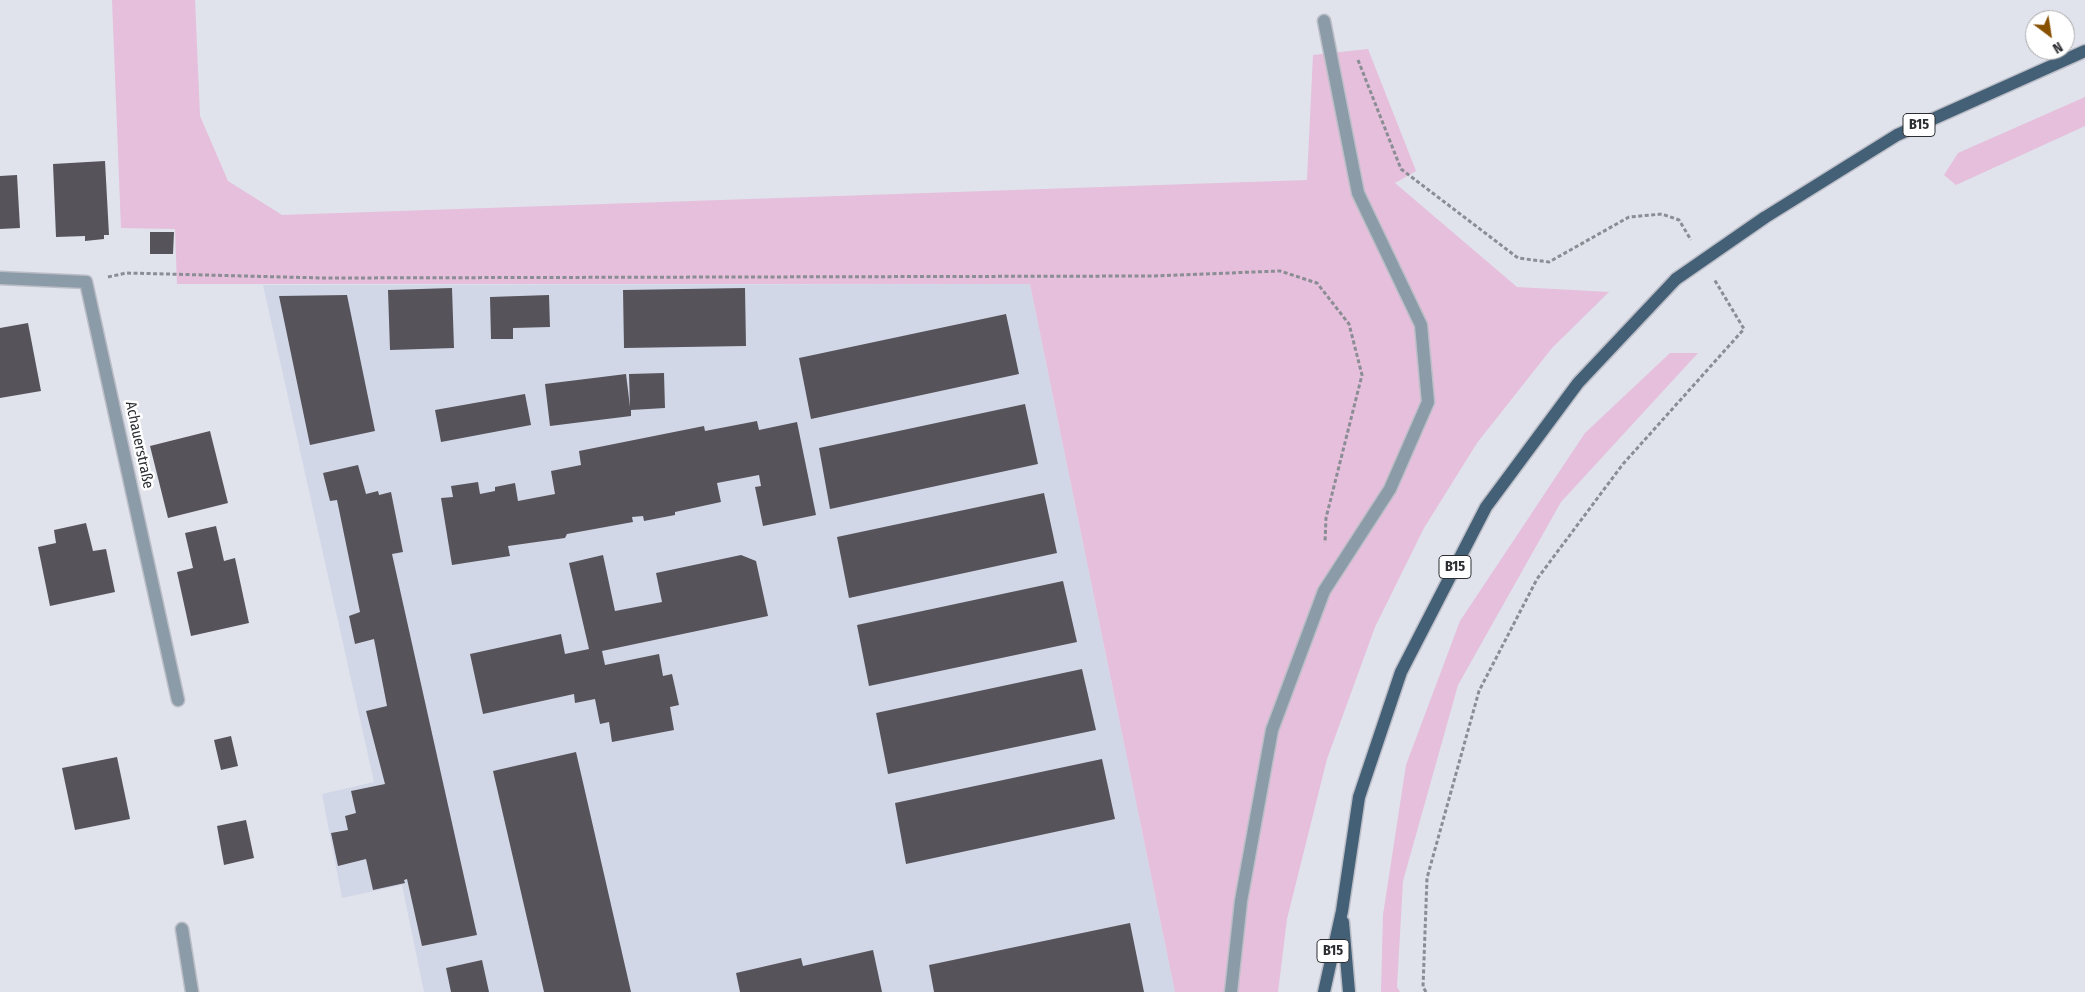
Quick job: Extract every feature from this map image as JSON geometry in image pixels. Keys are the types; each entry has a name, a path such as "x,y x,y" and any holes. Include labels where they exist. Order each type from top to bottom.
{"main road":[{"name":"B15","path":"1324,992 1342,911 1359,798 1401,672 1486,507 1578,383 1676,279 1764,218 1897,135 2085,51"},
{"name":"B15","path":"1342,911 1349,992"}],"street":[{"path":"1231,992 1241,901 1272,730 1324,591 1390,489 1428,402 1421,325 1358,193 1324,21"},
{"path":"0,278 86,282"},
{"name":"Achauerstraße","path":"86,282 178,700"},
{"path":"182,929 192,992"}],"path":[{"path":"86,282 126,273 354,278 1152,276 1280,271 1317,283 1350,324 1362,375 1326,518 1325,546"}],"shaded area":[{"path":"112,0 195,0 200,116 228,181 282,215 1307,180 1313,55 1368,49 1416,171 1395,183 1517,287 1609,292 1552,348 1477,443 1424,528 1375,627 1327,759 1287,919 1278,992 1175,992 1030,284 177,284 175,229 121,228"},
{"path":"2085,97 2085,126 1956,185 1944,175 1958,153"},
{"path":"1030,284 1175,992 424,992 402,885 342,898 322,794 374,782 263,285"},
{"path":"1670,353 1698,353 1561,502 1458,685 1403,881 1397,987 1400,992 1381,992 1383,915 1406,765 1460,621 1585,433"}],"building":[{"path":"105,161 109,235 104,235 104,239 85,241 85,236 56,237 53,164"},
{"path":"17,175 20,228 0,229 0,176"},
{"path":"150,232 174,232 173,254 150,254"},
{"path":"452,288 454,348 390,350 388,290"},
{"path":"745,288 746,346 624,348 623,290"},
{"path":"347,295 375,431 310,445 279,296"},
{"path":"549,295 550,327 513,328 513,339 491,339 490,297"},
{"path":"1006,314 1019,374 811,419 799,358"},
{"path":"28,323 41,391 0,398 0,328"},
{"path":"664,373 665,408 631,410 631,416 550,426 545,384 626,374 630,407 629,374"},
{"path":"525,394 531,425 441,442 435,410"},
{"path":"1025,404 1038,464 830,509 819,448"},
{"path":"757,421 759,430 797,422 816,515 763,526 755,487 761,486 759,475 717,483 721,502 675,512 675,515 644,521 643,516 632,517 633,522 567,534 565,538 508,546 510,556 452,565 441,498 453,497 451,486 478,482 480,494 495,491 495,487 515,483 518,501 555,494 551,471 581,465 579,451 704,426 705,431"},
{"path":"210,431 228,503 168,518 150,446"},
{"path":"358,465 366,494 378,491 379,495 391,492 403,552 392,554 477,935 422,946 407,879 404,880 405,883 373,890 366,859 338,866 331,833 348,830 345,816 356,813 351,791 385,784 366,711 387,706 374,639 355,644 349,616 360,612 337,500 330,501 323,473"},
{"path":"1044,493 1057,553 849,598 837,537"},
{"path":"86,523 93,551 106,549 115,592 50,606 38,547 56,543 54,530"},
{"path":"216,526 224,561 235,558 249,623 191,636 177,572 193,568 185,533"},
{"path":"603,555 615,611 662,602 656,573 741,555 756,561 768,616 602,651 605,665 659,654 663,676 672,674 679,705 670,707 674,730 612,742 609,722 600,724 595,699 575,703 574,694 483,714 470,654 561,634 565,654 589,649 569,563"},
{"path":"1063,581 1077,642 869,686 857,625"},
{"path":"1082,669 1096,730 888,774 876,713"},
{"path":"231,736 238,766 221,770 214,740"},
{"path":"576,752 631,992 544,992 493,771"},
{"path":"117,757 130,819 75,830 62,768"},
{"path":"1102,759 1115,819 906,864 895,803"},
{"path":"246,820 254,858 224,865 217,826"},
{"path":"1130,923 1144,992 934,992 929,965"},
{"path":"873,950 882,992 740,992 736,973 801,958 803,966"},
{"path":"482,960 489,992 451,992 446,968"}]}
